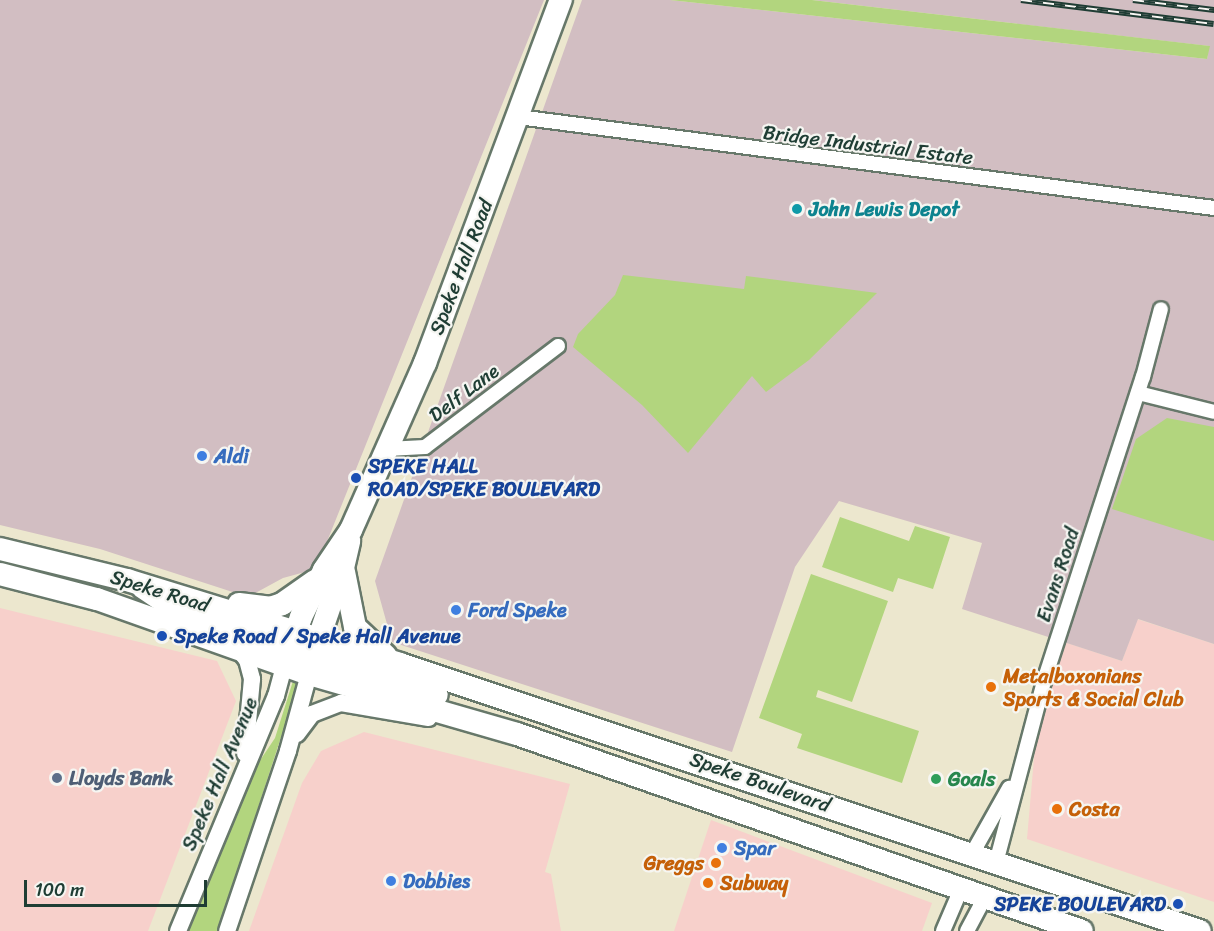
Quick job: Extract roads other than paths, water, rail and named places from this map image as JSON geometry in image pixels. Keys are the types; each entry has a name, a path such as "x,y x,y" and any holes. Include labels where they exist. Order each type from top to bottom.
{"highway":[{"name":"Speke Hall Road","path":"290,649 334,569 425,363 561,0"},
{"name":"Speke Road","path":"0,549 127,580 290,649"},
{"name":"Speke Hall Road","path":"313,657 334,569"},
{"path":"127,580 270,608 298,596 334,569 355,627 379,651 400,664"},
{"name":"Speke Road","path":"0,574 97,599 239,650 290,649"},
{"path":"290,649 313,657"},
{"name":"Speke Boulevard","path":"290,649 517,734 1082,931"},
{"name":"Speke Boulevard","path":"313,657 400,664 1200,931"},
{"path":"962,889 972,854"},
{"path":"985,897 996,863"}],"street":[{"name":"Bridge Industrial Estate","path":"518,117 1214,208"},
{"name":"Evans Road","path":"996,863 1018,770 1138,393 1161,309"},
{"name":"Delf Lane","path":"387,449 425,447 558,346"},
{"path":"1138,393 1214,412"},
{"name":"Speke Hall Avenue","path":"178,931 276,696 290,649"},
{"path":"239,650 247,660 252,679 243,773"},
{"path":"227,931 288,751 313,657"},
{"path":"288,751 312,714 341,703 517,734"},
{"name":"Evans Road","path":"972,854 1018,770"},
{"path":"943,931 962,889"},
{"path":"967,931 985,897"}],"railway":[{"path":"1021,0 1214,24"},
{"path":"1133,0 1214,10"}],"place":[{"name":"John Lewis Depot","path":"797,209"},
{"name":"Aldi","path":"202,456"},
{"name":"SPEKE HALL ROAD/SPEKE BOULEVARD","path":"356,478"},
{"name":"Ford Speke","path":"456,610"},
{"name":"Speke Road / Speke Hall Avenue","path":"162,636"},
{"name":"Metalboxonians Sports & Social Club","path":"991,687"},
{"name":"Lloyds Bank","path":"57,778"},
{"name":"Goals","path":"936,779"},
{"name":"Costa","path":"1057,809"},
{"name":"Spar","path":"722,848"},
{"name":"Greggs","path":"716,863"},
{"name":"Dobbies","path":"391,881"},
{"name":"Subway","path":"708,883"},
{"name":"SPEKE BOULEVARD","path":"1178,904"}]}
